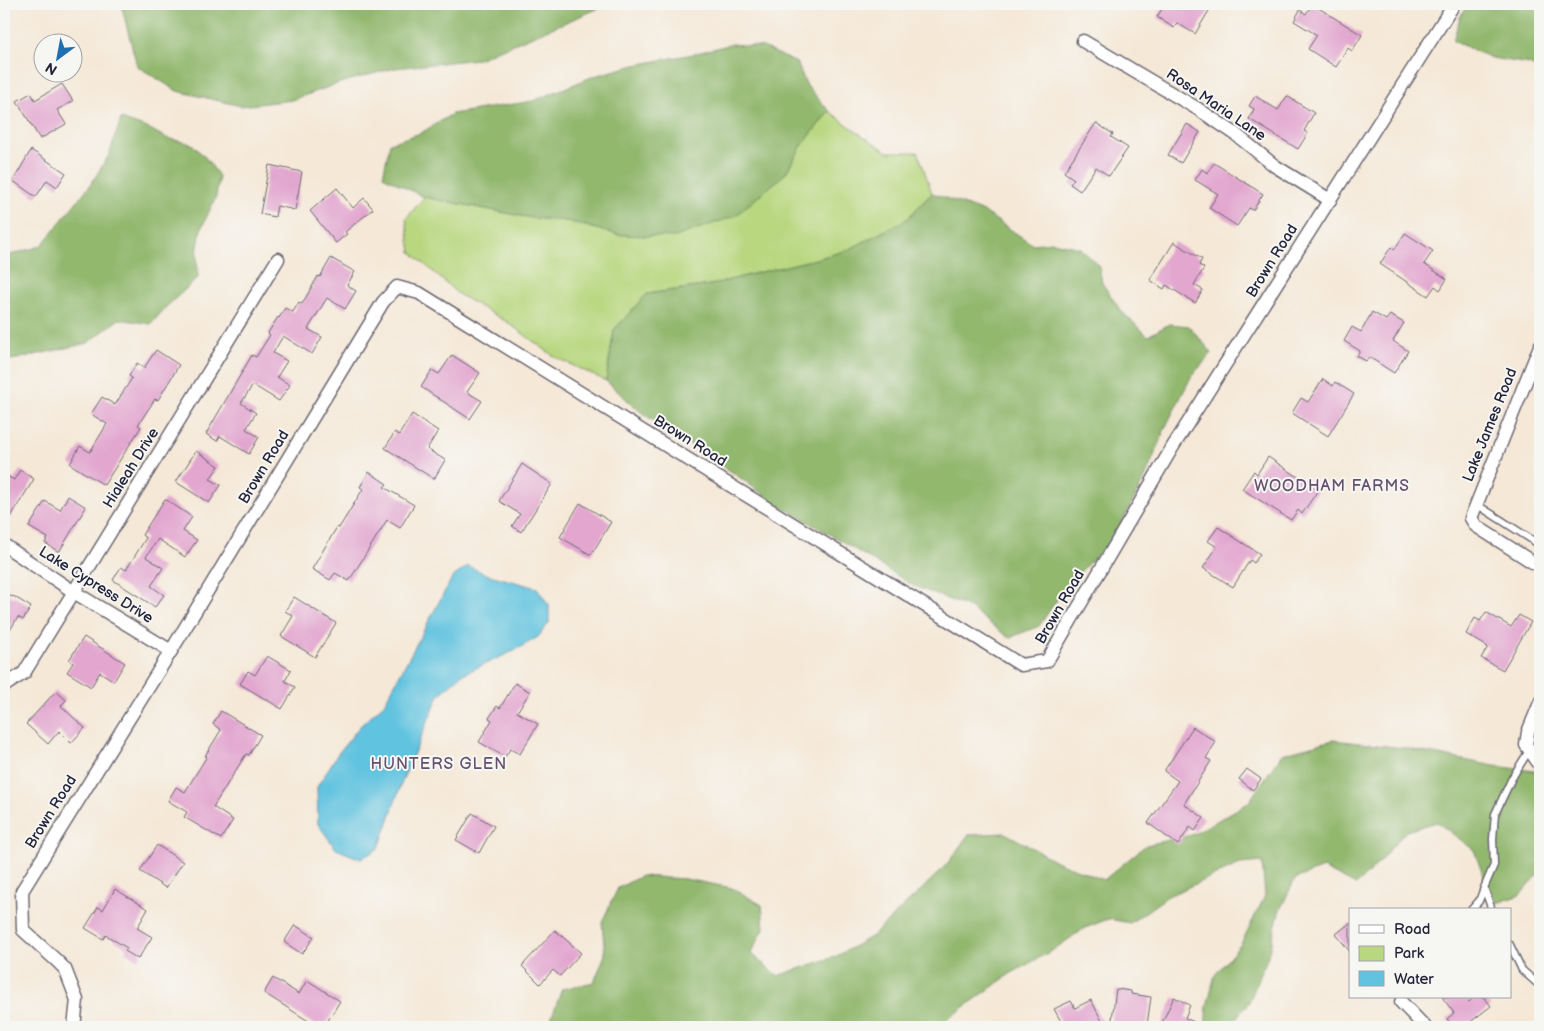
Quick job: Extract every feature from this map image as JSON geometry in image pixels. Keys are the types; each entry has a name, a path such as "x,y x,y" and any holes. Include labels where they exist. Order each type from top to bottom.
{"street":[{"name":"Brown Road","path":"74,1027 78,1000 65,969 23,930 22,891 171,651 383,302 397,287 419,293 1021,665 1047,661 1172,448 1454,4"},
{"name":"Rosa Maria Lane","path":"1083,41 1198,108 1234,133 1275,166 1330,200"},
{"name":"Hialeah Drive","path":"4,686 24,673 278,259"},
{"name":"Lake James Road","path":"1540,346 1470,518 1476,526 1540,567"},
{"name":"Lake Cypress Drive","path":"4,545 74,592 171,651"},
{"path":"1540,703 1528,732 1526,745 1540,765"},
{"path":"1401,1002 1425,1027"}],"lane":[{"path":"1476,504 1540,545"},
{"path":"1473,908 1479,901 1494,865 1493,839 1495,814 1512,778 1530,749"},
{"path":"1484,888 1491,908"},
{"path":"1512,949 1522,970 1540,986"}],"green space":[{"path":"121,4 609,4 478,59 395,68 343,82 292,100 241,106 177,91 137,66"},
{"path":"1468,4 1540,4 1540,71 1530,64 1491,58 1453,41 1460,17"},
{"path":"732,44 763,47 797,63 807,86 829,111 801,147 785,174 735,216 675,237 619,235 567,221 532,218 424,197 383,176 390,143 421,133 452,114 533,101 594,76"},
{"path":"829,111 888,152 918,152 932,193 907,219 848,250 710,285 647,294 614,330 606,381 555,357 507,322 458,294 411,252 406,219 424,197 532,218 567,221 619,235 785,174 801,147"},
{"path":"121,119 150,129 166,138 192,144 205,157 219,176 216,197 201,229 197,253 198,278 166,307 151,324 119,319 88,343 4,361 4,254 10,255 41,246 91,184 109,155"},
{"path":"932,193 984,212 1032,244 1053,242 1080,248 1099,266 1102,283 1121,311 1148,336 1169,324 1189,326 1212,353 1191,377 1166,426 1145,478 1113,539 1067,585 1039,626 1009,638 970,608 912,585 777,504 642,413 606,381 614,330 647,294 710,285 848,250 907,219"},
{"path":"1333,740 1404,748 1494,766 1535,771 1540,774 1540,875 1520,895 1497,903 1486,883 1474,850 1437,822 1406,831 1356,885 1323,868 1295,879 1279,912 1268,956 1249,1002 1229,1027 1205,1027 1207,1006 1215,975 1241,944 1265,896 1262,862 1240,864 1168,896 1130,923 1108,919 1085,928 1053,950 1010,974 937,1027 548,1027 562,989 594,982 605,955 602,922 618,888 641,876 685,879 732,888 762,905 764,929 751,953 777,976 837,956 872,936 948,863 968,835 1005,833 1058,862 1104,880 1146,845 1192,835 1248,803 1282,754"}],"water":[{"path":"468,566 486,574 537,588 549,605 549,623 538,637 516,650 461,675 439,695 403,779 379,848 361,859 336,849 318,824 317,787 337,755 360,726 384,704 452,578"}],"building":[{"path":"1165,4 1213,4 1195,34 1177,23 1174,28 1157,17"},
{"path":"1312,4 1362,35 1352,51 1348,48 1336,67 1308,49 1317,35 1294,21 1300,10 1306,14"},
{"path":"62,84 73,101 57,110 66,124 40,139 17,101 31,93 35,100"},
{"path":"1255,96 1278,110 1287,96 1314,113 1304,131 1308,133 1298,149 1249,119 1254,109 1249,106"},
{"path":"1096,123 1113,134 1111,137 1128,148 1109,176 1096,167 1080,191 1070,184 1074,179 1064,172"},
{"path":"1187,124 1200,132 1181,163 1168,155"},
{"path":"31,150 66,173 57,187 47,180 36,197 13,181"},
{"path":"1214,163 1263,194 1253,210 1249,208 1237,226 1209,208 1218,194 1195,180 1202,169 1207,173"},
{"path":"269,165 302,172 295,210 277,206 275,217 260,214"},
{"path":"337,188 353,208 364,198 373,209 345,232 347,234 336,243 310,211"},
{"path":"1405,233 1433,251 1424,264 1447,279 1440,290 1435,286 1428,296 1380,264 1391,247 1394,250"},
{"path":"1174,242 1202,259 1199,265 1204,268 1194,285 1203,290 1195,303 1166,285 1164,289 1150,280"},
{"path":"331,258 355,272 347,285 356,291 345,309 327,298 308,329 322,337 312,354 283,336 273,353 287,361 277,377 290,385 279,401 253,385 241,403 256,413 246,429 259,437 249,454 220,436 217,441 206,434 252,355 256,357 270,335 268,333 278,317 285,308 293,312 299,302 302,304"},
{"path":"1372,312 1386,320 1390,315 1404,323 1393,341 1408,351 1394,373 1369,357 1366,361 1357,356 1360,351 1344,341 1352,327 1361,332"},
{"path":"156,350 179,365 158,400 155,399 138,425 141,427 104,485 70,464 80,446 90,452 107,424 91,414 102,397 115,405 132,378 129,376 137,363 144,368"},
{"path":"452,355 480,373 467,392 482,401 470,419 421,387 432,370 439,374"},
{"path":"1323,379 1333,386 1335,382 1354,394 1328,436 1292,413 1301,398 1308,402"},
{"path":"412,414 438,431 427,449 445,460 434,479 385,448 395,432 399,435"},
{"path":"196,451 219,466 210,479 221,485 209,503 176,482"},
{"path":"1268,457 1318,490 1302,514 1298,510 1291,520 1242,489 1254,471 1257,474"},
{"path":"522,464 552,484 521,532 512,526 520,514 499,501"},
{"path":"20,470 34,479 10,518 4,514 4,474 14,480"},
{"path":"369,472 387,484 384,487 414,505 400,528 387,520 349,581 335,573 330,580 312,569 363,489 360,487"},
{"path":"68,496 86,507 59,552 45,543 48,538 29,527 45,501 60,510"},
{"path":"165,499 192,517 183,531 197,540 185,557 158,539 146,557 163,568 151,586 164,595 155,607 113,580 121,567 126,570 146,538 142,535"},
{"path":"580,503 611,522 591,555 560,537"},
{"path":"1218,527 1260,554 1254,563 1250,560 1233,587 1203,568 1217,547 1208,541"},
{"path":"4,592 31,607 23,620 18,617 4,640"},
{"path":"294,597 336,623 315,657 281,636 293,616 285,611"},
{"path":"1486,612 1511,627 1519,615 1531,622 1503,670 1481,658 1488,647 1466,634 1475,618 1480,621"},
{"path":"84,637 125,663 114,681 100,672 91,687 67,672 73,663 69,660"},
{"path":"267,656 291,670 285,681 295,687 282,709 240,684 248,671 255,675"},
{"path":"515,683 530,692 517,712 538,724 520,754 510,749 505,757 479,742 492,720 489,718 497,706 500,708"},
{"path":"56,691 66,700 61,706 85,728 71,743 59,731 48,744 26,724"},
{"path":"221,711 261,735 249,755 246,754 213,807 233,820 221,839 184,817 187,812 168,801 176,787 185,792 207,756 205,756 221,730 213,724"},
{"path":"1193,727 1216,742 1206,758 1211,761 1184,804 1204,818 1195,831 1190,827 1178,845 1148,823 1178,781 1164,771"},
{"path":"1247,769 1261,779 1253,790 1239,779"},
{"path":"472,813 494,826 479,853 456,840"},
{"path":"157,845 183,862 166,888 140,871"},
{"path":"115,889 148,909 137,928 152,937 138,959 125,951 127,948 106,935 103,939 85,928 98,907 103,910"},
{"path":"1349,924 1349,951 1336,934"},
{"path":"295,925 314,937 302,954 284,942"},
{"path":"555,930 581,953 560,976 553,970 540,984 522,966"},
{"path":"273,978 299,994 307,980 340,1001 324,1027 318,1027 264,993"},
{"path":"1116,989 1131,991 1131,994 1151,997 1147,1025 1134,1024 1133,1027 1111,1027"},
{"path":"1174,997 1190,1005 1185,1018 1206,1027 1160,1027"},
{"path":"1443,998 1466,998 1469,1002 1473,998 1485,998 1491,1006 1464,1027 1454,1027 1447,1019 1454,1013"},
{"path":"1091,1000 1105,1027 1064,1027 1054,1009 1071,1001 1075,1008"}],"district":[{"name":"WOODHAM FARMS","path":"1332,486"},
{"name":"HUNTERS GLEN","path":"439,764"}]}
